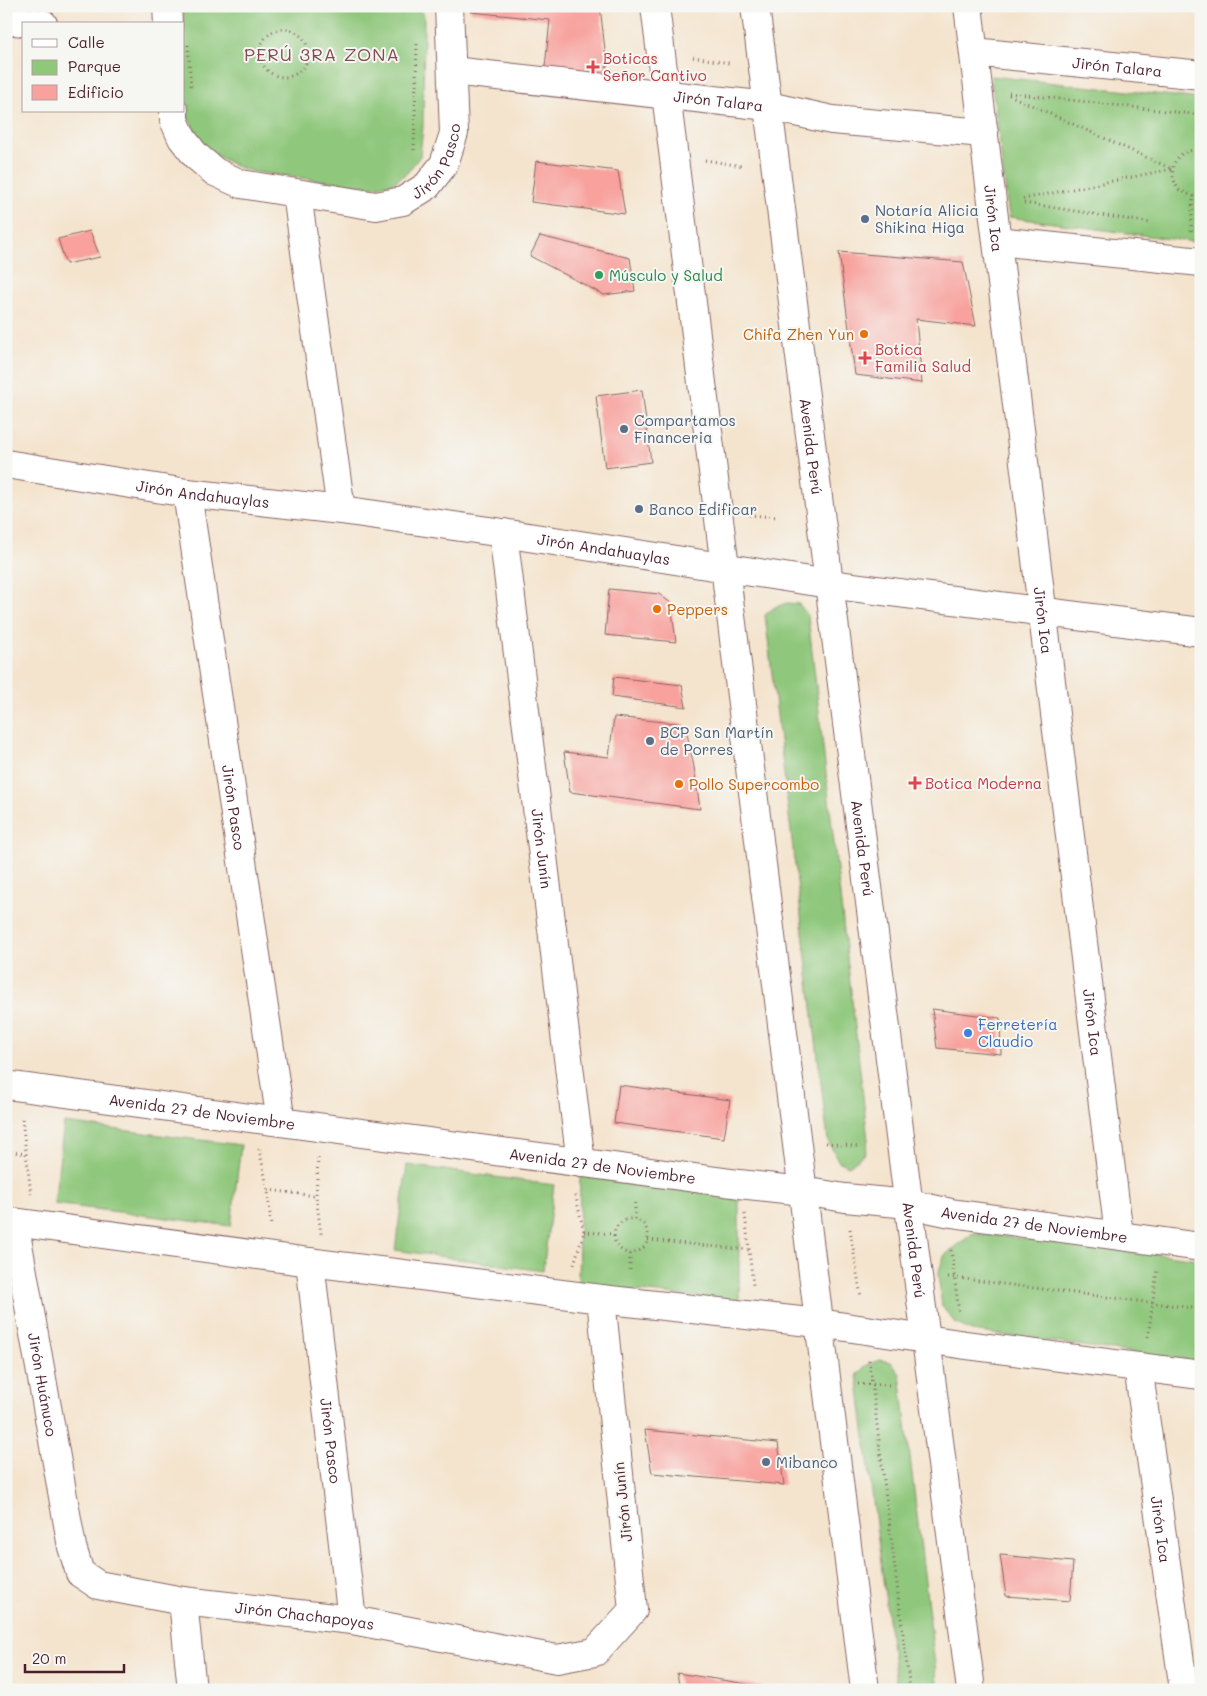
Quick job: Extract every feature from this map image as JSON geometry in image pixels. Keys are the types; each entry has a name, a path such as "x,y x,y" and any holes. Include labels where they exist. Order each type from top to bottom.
{"street":[{"path":"167,6 174,22"},
{"name":"Jirón Pasco","path":"178,112 174,120 182,138 196,156 215,172 241,184 376,206 403,201 427,186 444,164 454,133 449,6"},
{"path":"655,6 865,1690"},
{"name":"Avenida Perú","path":"756,6 971,1690"},
{"name":"Jirón Ica","path":"968,6 1119,1235"},
{"path":"6,20 24,22"},
{"name":"Jirón Talara","path":"974,52 1201,75"},
{"name":"Jirón Talara","path":"452,71 768,106 832,120 984,133"},
{"path":"297,194 341,510"},
{"path":"997,241 1201,262"},
{"name":"Jirón Andahuaylas","path":"6,464 187,493 341,510 503,533 829,584 1201,632"},
{"name":"Jirón Pasco","path":"187,493 280,1122"},
{"name":"Jirón Junín","path":"503,533 574,1162"},
{"name":"Avenida 27 de Noviembre","path":"12,1086 845,1198 908,1204 951,1212 1201,1246"},
{"path":"18,1222 274,1258 601,1299 819,1322 926,1338 1142,1357 1201,1375"},
{"name":"Jirón Huánuco","path":"18,1222 72,1547"},
{"name":"Jirón Pasco","path":"318,1263 352,1620"},
{"name":"Jirón Junín","path":"556,1659 595,1652 633,1610 601,1299"},
{"name":"Jirón Ica","path":"1142,1357 1184,1690"},
{"name":"Jirón Chachapoyas","path":"72,1547 80,1573 98,1584 182,1601 352,1620 556,1659"},
{"path":"182,1601 192,1690"}],"path":[{"path":"282,28 298,33 304,39 307,47 306,63 302,69 288,77 274,75 263,64 260,57 263,42 275,30 282,28"},
{"path":"414,152 417,41"},
{"path":"684,56 729,63"},
{"path":"1172,169 1002,92 1201,115"},
{"path":"1201,143 1201,150 1186,152 1174,162 1172,177 1179,190 1193,196 1201,196"},
{"path":"699,160 742,166"},
{"path":"1152,224 1026,204 1018,200 1172,169"},
{"path":"1182,228 1191,230"},
{"path":"740,514 777,517"},
{"path":"12,1086 26,1154 18,1222"},
{"path":"253,1119 268,1190 274,1258"},
{"path":"318,1263 316,1196 320,1128"},
{"path":"819,1142 860,1147"},
{"path":"6,1151 26,1154"},
{"path":"565,1294 584,1232 574,1162"},
{"path":"268,1190 316,1196"},
{"path":"845,1198 866,1330 870,1384 910,1690"},
{"path":"744,1212 754,1287"},
{"path":"625,1219 635,1219 643,1223 648,1231 648,1240 638,1252 630,1254 621,1250 615,1243 614,1234 618,1225 625,1219"},
{"path":"584,1232 614,1234"},
{"path":"648,1240 749,1250"},
{"path":"951,1250 959,1314"},
{"path":"1142,1357 1153,1303 1157,1270"},
{"path":"917,1272 955,1279 1201,1309"},
{"path":"854,1385 890,1385"}],"green space":[{"path":"183,6 421,6 424,19 423,127 420,156 407,173 393,183 374,187 254,172 238,167 217,156 200,140 187,115"},
{"path":"991,76 1201,99 1201,243 1009,217"},
{"path":"787,603 799,604 808,616 868,1140 865,1153 849,1166 839,1162 828,1141 765,615 775,607"},
{"path":"64,1123 241,1145 231,1226 54,1204"},
{"path":"407,1165 554,1185 543,1271 395,1250"},
{"path":"580,1175 739,1197 739,1301 578,1285"},
{"path":"973,1233 1201,1259 1201,1362 972,1331 955,1323 942,1306 938,1274 944,1256"},
{"path":"879,1360 891,1362 900,1374 938,1690 897,1690 857,1374 867,1365"}],"building":[{"path":"470,6 600,6 607,68 599,82 544,76 550,20 471,12"},
{"path":"536,161 618,171 625,214 531,202"},
{"path":"90,231 100,257 66,264 58,239"},
{"name":"Músculo y Salud","path":"540,236 630,258 635,291 604,295 530,256"},
{"path":"839,252 963,262 976,326 916,319 922,383 855,375"},
{"name":"Compartamos Financeria","path":"642,390 651,462 605,468 596,396"},
{"path":"609,589 659,594 671,603 676,642 605,635"},
{"path":"614,677 682,685 686,707 612,697"},
{"path":"614,717 685,724 700,809 570,792 564,752 609,757"},
{"name":"Ferretería Claudio","path":"932,1009 1000,1018 1001,1054 937,1048"},
{"path":"619,1085 730,1100 724,1138 614,1123"},
{"path":"645,1430 778,1443 784,1485 652,1473"},
{"path":"1000,1555 1073,1562 1070,1601 1006,1596"},
{"path":"677,1673 779,1689 779,1690 680,1690"}],"place":[{"name":"Boticas Señor Cantivo","path":"593,67"},
{"name":"Notaría Alicia Shikina Higa","path":"865,219"},
{"name":"Músculo y Salud","path":"599,275"},
{"name":"Chifa Zhen Yun","path":"864,334"},
{"name":"Botica Familia Salud","path":"865,358"},
{"name":"Compartamos Financeria","path":"624,429"},
{"name":"Banco Edificar","path":"639,509"},
{"name":"Peppers","path":"657,609"},
{"name":"BCP San Martín de Porres","path":"650,741"},
{"name":"Botica Moderna","path":"915,783"},
{"name":"Pollo Supercombo","path":"679,784"},
{"name":"Ferretería Claudio","path":"968,1033"},
{"name":"Mibanco","path":"766,1462"}],"district":[{"name":"PERÚ 3RA ZONA","path":"322,54"}]}
